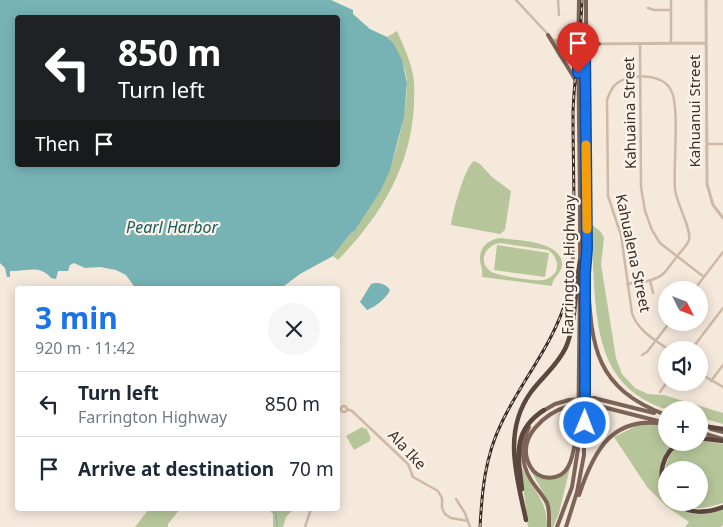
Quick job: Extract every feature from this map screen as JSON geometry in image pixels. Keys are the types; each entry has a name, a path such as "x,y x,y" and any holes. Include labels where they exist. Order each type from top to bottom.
{"highway":[{"path":"526,520 513,455 514,430 527,397 555,364 566,346 570,331 580,261"},
{"path":"526,527 518,456 519,445 526,427 544,410"},
{"path":"708,428 723,431"},
{"path":"708,439 723,440"},
{"path":"708,510 723,507"},
{"path":"690,511 704,511"}],"main road":[{"name":"Farrington Highway","path":"558,527 575,471 580,407 581,192 578,43 580,0"},
{"name":"Farrington Highway","path":"566,527 577,492 584,455 585,274 587,248 586,0"},
{"path":"564,42 574,34 579,21"},
{"path":"585,31 590,40 597,44 585,56"},
{"path":"548,35 578,86"},
{"path":"587,248 590,307 596,349 602,365 616,385 628,397 658,412"},
{"path":"549,527 546,503 526,470 522,454 527,430 534,420 544,410 555,404 569,400 594,398 658,414"},
{"path":"580,407 576,436 568,467 560,476 552,478 537,474 530,464 527,450 530,435 543,418 558,410 569,406 595,405 658,422"},
{"path":"566,527 593,458 603,443 618,431 633,425 649,422 658,423"},
{"path":"708,435 723,440"}],"street":[{"path":"516,0 548,35 560,45 578,43"},
{"path":"558,0 559,14"},
{"path":"671,0 671,43"},
{"name":"Kahuanui Street","path":"706,0 707,191 713,205 723,218"},
{"path":"648,8 671,10"},
{"path":"553,39 585,44 705,43"},
{"name":"Kahuaina Street","path":"640,44 643,204 648,221 656,237 665,247 704,277"},
{"path":"627,284 650,280 662,275 687,243 689,235 676,193 674,99 664,82 654,78 640,78"},
{"name":"Kahualena Street","path":"640,78 620,81 610,90 607,100 608,196 621,235 627,284 634,318 643,331 656,340"},
{"path":"706,144 723,144"},
{"path":"701,281 723,252"},
{"path":"650,280 653,293"},
{"path":"698,341 723,308"},
{"path":"642,355 647,352 663,331"},
{"path":"711,380 723,365"},
{"path":"708,378 723,387"},
{"name":"Ala Ike","path":"347,409 352,411 408,464 413,476 441,494 442,508 445,514 451,518 468,521"},
{"path":"456,499 470,527"},
{"path":"305,527 310,511"}],"green space":[{"path":"397,31 410,63 414,82 412,128 407,149 391,190 380,208 353,244 338,260 333,256 351,233 356,230 380,191 391,167 399,138 405,108 407,77 397,52 387,37"},
{"path":"580,52 582,52 585,383 583,383"},
{"path":"474,161 511,191 505,230 500,234 451,225 463,181 470,165"},
{"path":"591,224 601,232 604,238 601,264 616,358 622,374 635,388 648,394 664,395 684,401 658,401 658,406 643,399 629,389 618,377 604,350 595,302"},
{"path":"497,239 538,243 555,251 560,257 562,265 552,286 482,277 481,251 486,244","holes":["500,243 548,250 556,259 557,268 553,275 544,280 500,275 490,271 484,263 487,250 495,244"]},
{"path":"497,245 549,253 545,277 494,270"},
{"path":"708,408 723,413 723,424 708,420"},
{"path":"658,425 658,451 667,451 662,461 658,461 658,498 647,487 614,437 636,426"},
{"path":"362,427 366,428 371,438 370,441 354,450 346,436"},
{"path":"531,430 527,441 531,469 527,460 525,447 529,433"},
{"path":"708,442 723,444 723,503 708,507 708,461 667,461 673,451 708,451"},
{"path":"522,467 542,501 547,527 528,527"},
{"path":"570,468 559,513 553,527 551,527 550,511 546,497 531,470 551,479 564,475"},
{"path":"723,509 723,525 721,527 685,527 689,522 673,511 707,514"},
{"path":"147,511 178,511 168,524 168,527 135,527"},
{"path":"270,511 292,511 286,517 283,527 273,527 273,514"}],"water":[{"name":"Pearl Harbor","path":"0,0 331,0 353,10 353,14 370,29 387,37 394,44 402,60 407,83 404,117 390,170 381,190 356,230 351,233 333,256 300,274 284,286 134,286 126,275 116,270 100,267 85,268 74,263 70,265 68,271 58,271 56,279 37,270 10,271 10,277 7,277 5,268 0,263"},
{"path":"371,284 383,284 390,290 380,302 367,310 360,302"}],"waterway":[{"path":"274,511 277,527"}],"railway":[{"path":"480,527 485,474 491,449 509,408 554,331 569,287 574,236 573,113 582,0"}],"slow traffic":[{"path":"586,145 587,229"}],"route":[{"path":"578,73 578,42 585,44 587,248 585,274 585,423"}]}
